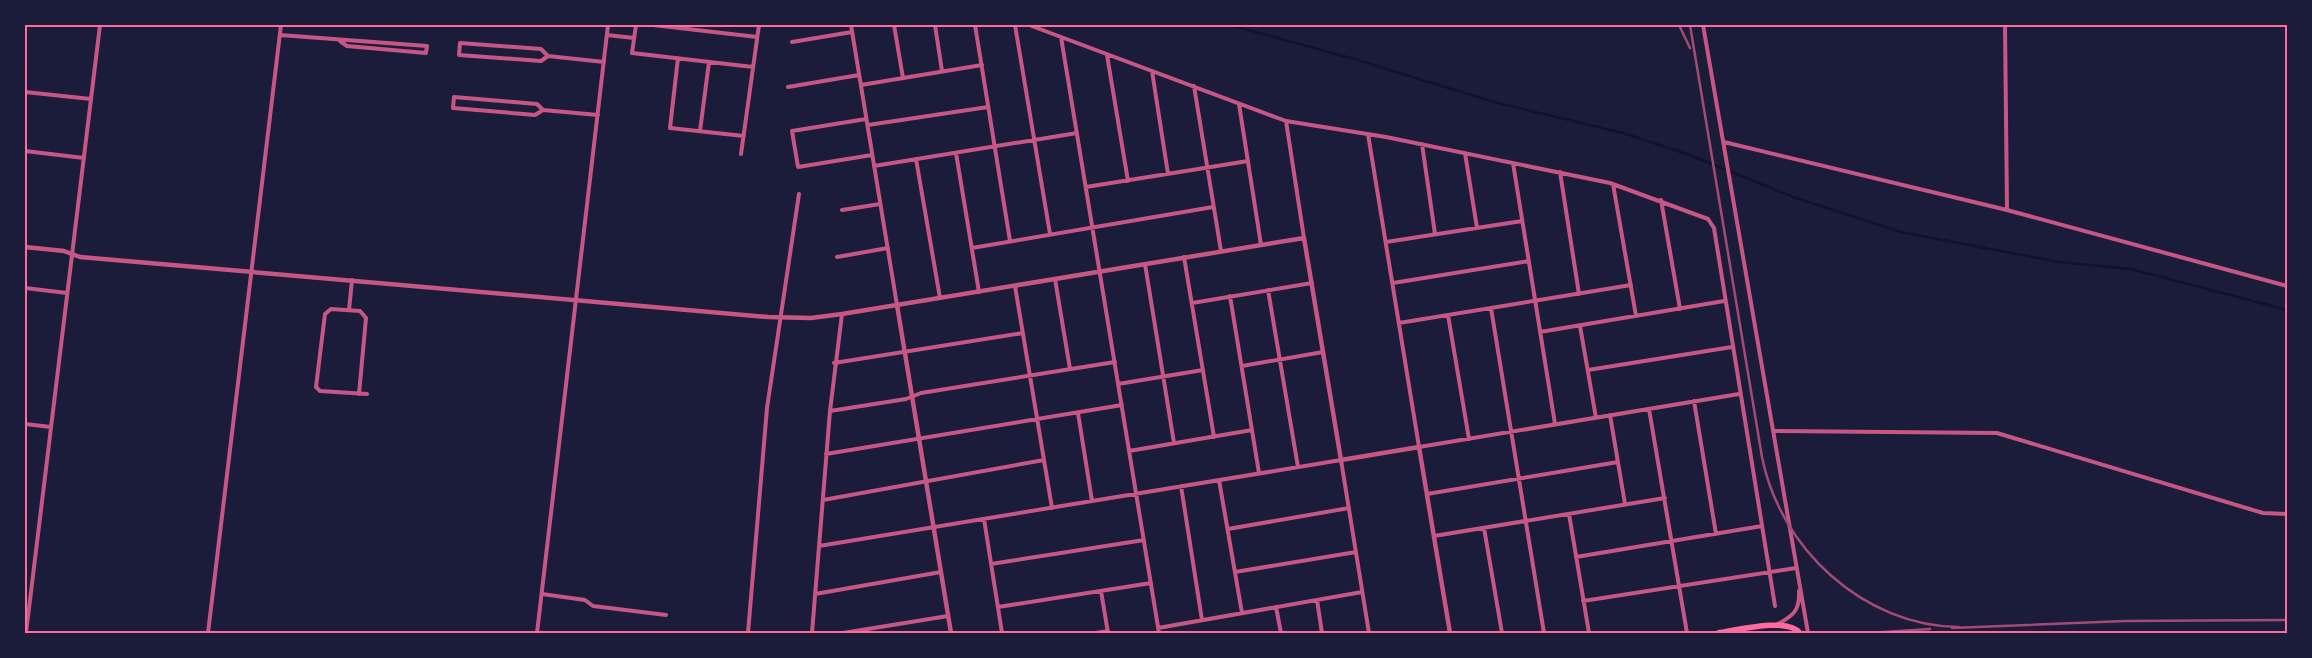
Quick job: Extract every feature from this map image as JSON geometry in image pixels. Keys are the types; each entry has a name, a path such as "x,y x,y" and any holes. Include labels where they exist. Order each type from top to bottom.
{"main road":[{"path":"1718,633 1776,625 1793,627 1800,633"}],"street":[{"path":"26,633 27,608 100,25"},
{"path":"208,633 281,25"},
{"path":"537,633 574,300 608,25"},
{"path":"636,25 632,53 753,67"},
{"path":"653,25 757,37"},
{"path":"741,154 759,25"},
{"path":"851,25 951,633"},
{"path":"894,25 903,78"},
{"path":"935,25 942,72"},
{"path":"975,25 1010,241"},
{"path":"1015,25 1050,234"},
{"path":"1029,25 1286,120 1422,144 1614,184 1704,216 1711,221 1775,606"},
{"path":"1703,25 1731,178 1808,633"},
{"path":"2005,25 2007,210"},
{"path":"792,42 852,32"},
{"path":"280,35 340,41 348,39 427,46 426,54 347,46 340,41"},
{"path":"607,35 634,38"},
{"path":"1061,37 1159,633"},
{"path":"548,56 541,61 459,55 460,43 541,49 548,56 604,62"},
{"path":"1107,55 1128,180"},
{"path":"678,58 670,128 744,136"},
{"path":"700,131 709,62"},
{"path":"861,85 982,65"},
{"path":"1152,71 1168,174"},
{"path":"788,87 859,75"},
{"path":"1194,86 1220,251"},
{"path":"25,92 91,99"},
{"path":"543,110 536,115 454,108 454,97 536,104 543,110 598,115"},
{"path":"1239,104 1261,245"},
{"path":"868,126 988,106"},
{"path":"866,119 792,132 798,167 872,155"},
{"path":"1286,120 1369,633"},
{"path":"874,166 1077,133"},
{"path":"1368,134 1450,633"},
{"path":"1724,142 2007,210 2287,286"},
{"path":"1422,144 1435,234"},
{"path":"25,151 84,158"},
{"path":"956,153 979,292"},
{"path":"1466,153 1477,228"},
{"path":"916,159 940,298"},
{"path":"1086,187 1248,161"},
{"path":"1513,163 1555,424"},
{"path":"1560,172 1579,294"},
{"path":"1614,184 1636,316"},
{"path":"748,633 765,426 798,194"},
{"path":"1661,200 1680,309"},
{"path":"842,210 880,204"},
{"path":"972,248 1213,207"},
{"path":"1386,242 1522,221"},
{"path":"25,247 72,254 352,280 779,318 811,318 1304,238"},
{"path":"837,257 888,248"},
{"path":"1184,258 1214,437"},
{"path":"1393,283 1528,261"},
{"path":"1145,264 1174,444"},
{"path":"1055,279 1070,369"},
{"path":"349,310 352,280"},
{"path":"1192,303 1312,283"},
{"path":"1399,323 1631,285"},
{"path":"1015,286 1052,508"},
{"path":"25,288 67,293"},
{"path":"1268,290 1298,467"},
{"path":"1230,296 1259,473"},
{"path":"1540,332 1724,301"},
{"path":"1491,308 1544,633"},
{"path":"359,394 366,318 360,312 331,309 324,314 315,384 320,391 359,394 367,394"},
{"path":"812,633 834,363 842,314"},
{"path":"1448,315 1469,438"},
{"path":"1580,326 1596,418"},
{"path":"834,363 1023,333"},
{"path":"1588,370 1732,347"},
{"path":"1242,366 1323,352"},
{"path":"830,411 920,393 1115,362"},
{"path":"1118,384 1203,370"},
{"path":"819,546 1739,394"},
{"path":"1694,401 1716,534"},
{"path":"826,454 1122,406"},
{"path":"1649,409 1687,633"},
{"path":"1078,413 1092,501"},
{"path":"1610,415 1625,504"},
{"path":"25,424 51,427"},
{"path":"1129,451 1252,430"},
{"path":"1774,431 1997,433 2263,513 2287,514"},
{"path":"823,500 1044,460"},
{"path":"1427,494 1618,462"},
{"path":"1219,480 1242,613"},
{"path":"1180,486 1202,620"},
{"path":"1434,536 1664,498"},
{"path":"1228,529 1349,508"},
{"path":"1569,514 1589,633"},
{"path":"984,519 1002,633"},
{"path":"1576,556 1762,526"},
{"path":"1484,528 1502,633"},
{"path":"991,564 1144,540"},
{"path":"1235,572 1356,552"},
{"path":"1583,601 1796,568"},
{"path":"815,594 941,572"},
{"path":"998,607 1151,583"},
{"path":"1776,625 1790,618 1796,612 1799,606 1799,586"},
{"path":"1096,633 1108,632 1101,590"},
{"path":"1158,628 1362,592"},
{"path":"542,594 585,600 593,606 666,615"},
{"path":"1317,600 1322,633"},
{"path":"1276,607 1281,633"},
{"path":"843,633 948,616"}],"waterway":[{"path":"1230,25 1354,59 1494,102 1623,133 1690,155 1793,197 1901,232 2059,262 2131,269 2287,310"}],"railway":[{"path":"1679,25 1690,48"},
{"path":"1690,25 1762,457 1772,490 1787,522 1807,551 1831,576 1859,597 1890,613 1924,623 1959,627"},
{"path":"1952,628 2125,621 2287,620"},
{"path":"1869,633 1930,629"}]}
